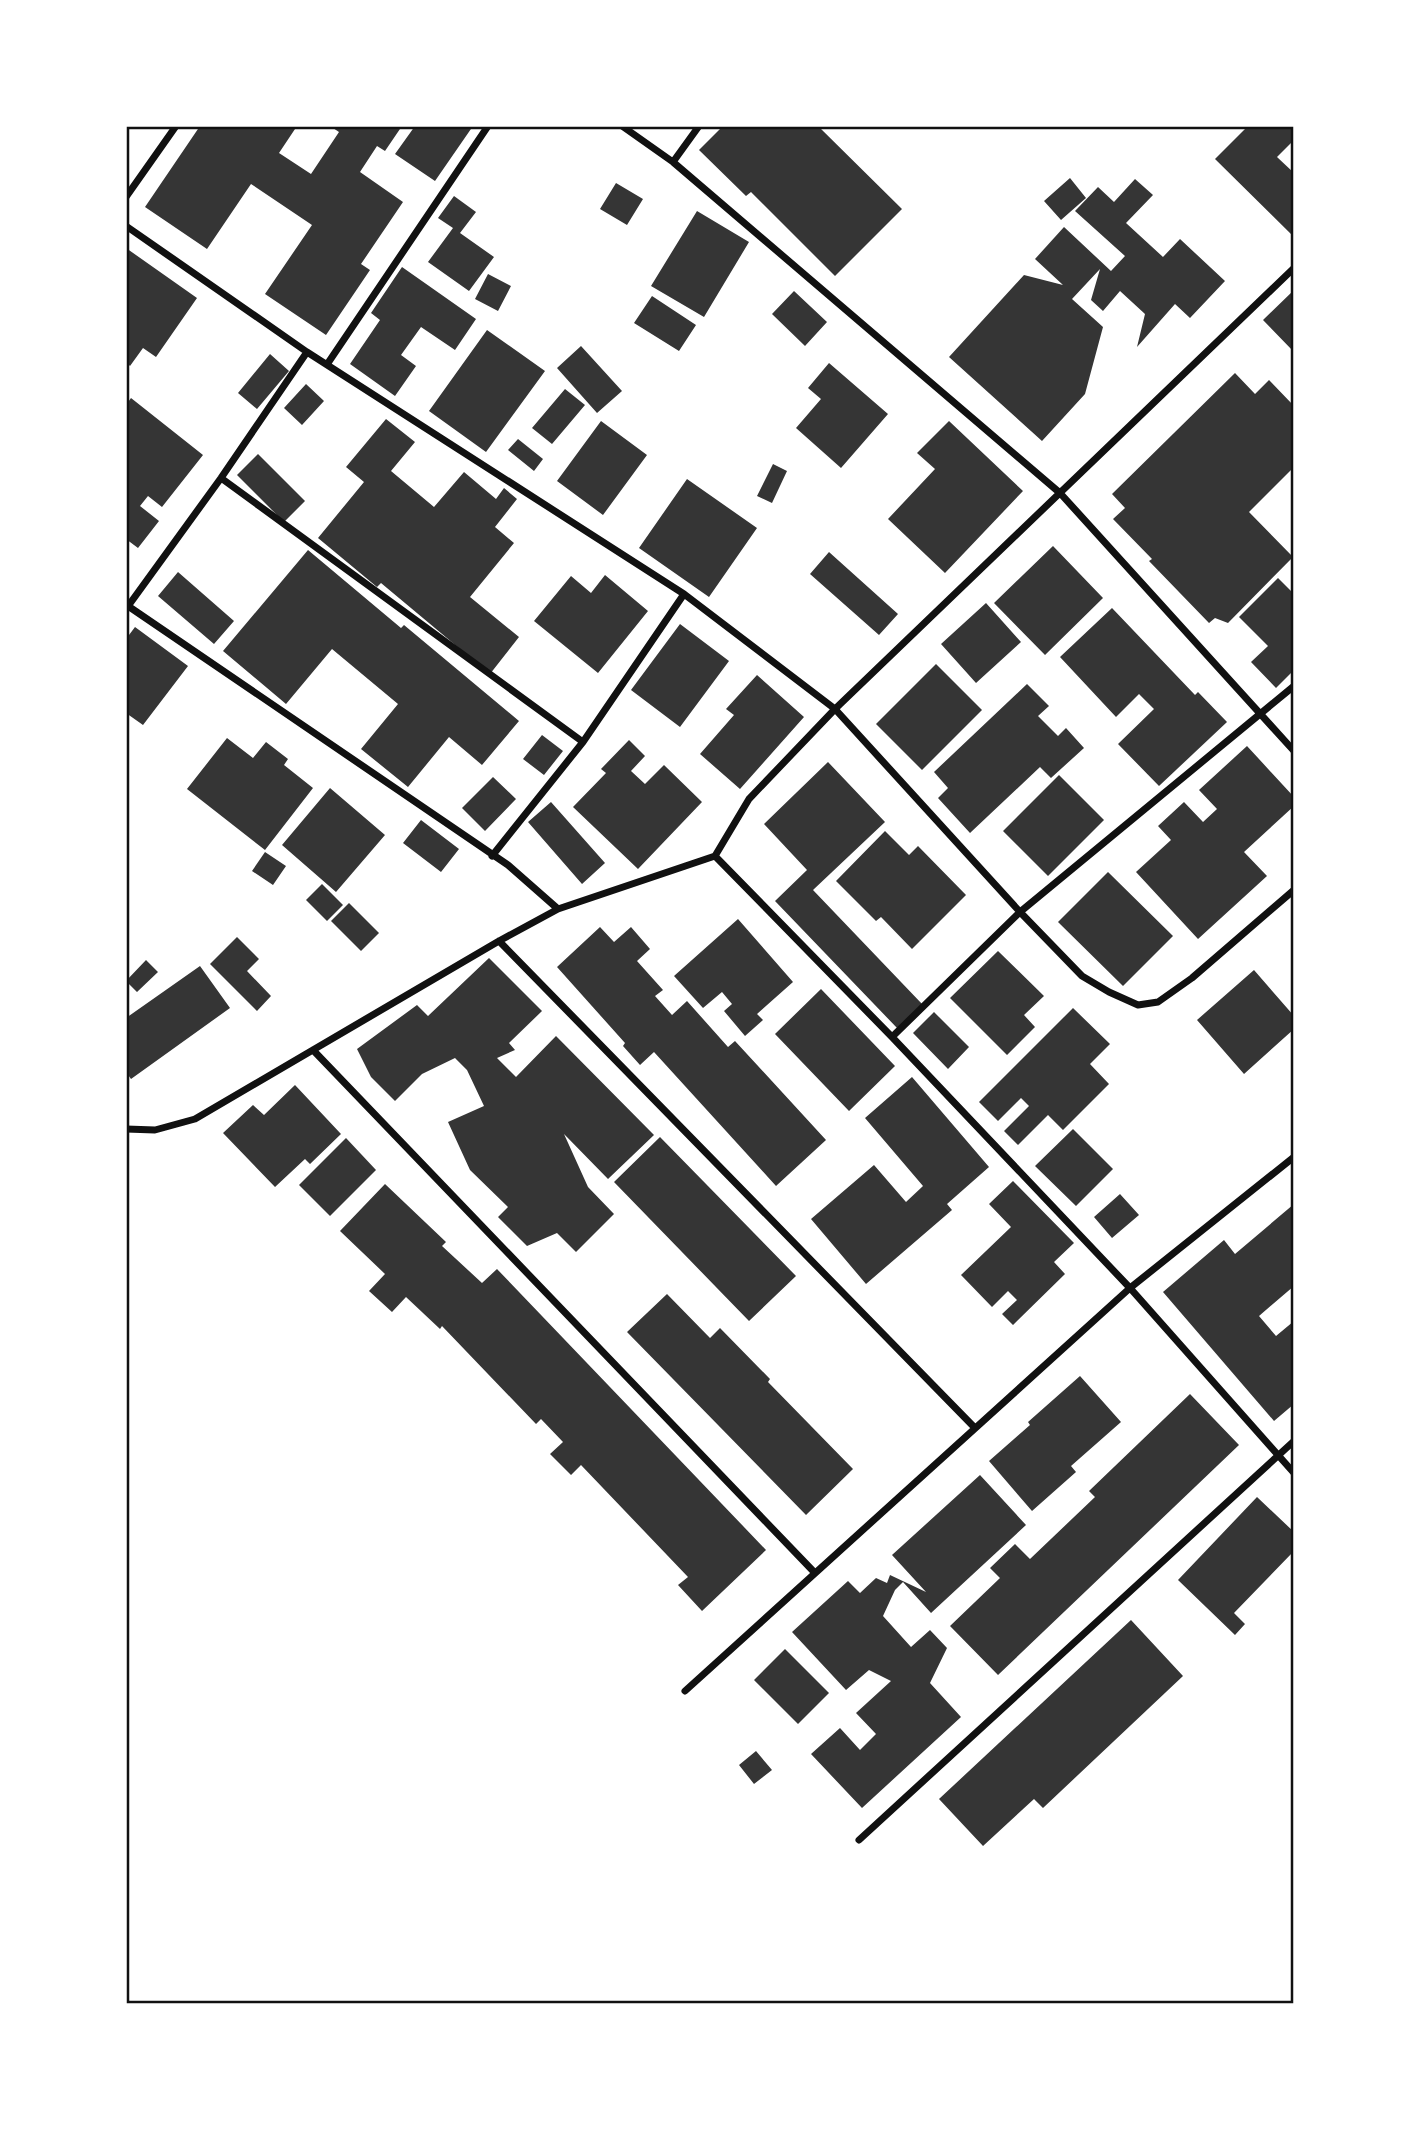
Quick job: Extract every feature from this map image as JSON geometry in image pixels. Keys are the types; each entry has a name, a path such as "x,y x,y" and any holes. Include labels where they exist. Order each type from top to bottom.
{"street":[{"path":"126,197 176,126"},
{"path":"328,363 488,126"},
{"path":"622,126 673,162 1060,493 1294,751"},
{"path":"673,162 699,126"},
{"path":"126,226 307,352 684,594 835,709 1020,912 1082,976 1109,992 1138,1005 1158,1002 1192,978 1294,891"},
{"path":"126,1129 155,1130 195,1119 558,909 715,856 749,799 835,709 1294,268"},
{"path":"307,352 221,478 127,608 508,865 558,909"},
{"path":"221,478 583,742"},
{"path":"492,856 583,742 684,594"},
{"path":"892,1037 1020,912 1294,686"},
{"path":"715,856 892,1037 1130,1288 1294,1473"},
{"path":"499,941 975,1428"},
{"path":"313,1050 815,1573"},
{"path":"685,1691 1130,1288 1294,1157"},
{"path":"859,1840 1294,1441"}],"building":[{"path":"200,126 297,126 279,153 311,174 339,132 330,126 402,126 385,151 377,146 360,172 403,202 361,264 370,270 326,335 265,294 312,225 251,184 207,249 145,207"},
{"path":"415,126 473,126 435,181 395,154"},
{"path":"723,126 818,126 902,209 835,276 751,192 746,196 699,150"},
{"path":"1248,126 1294,126 1294,140 1277,157 1294,173 1294,237 1215,159"},
{"path":"1070,178 1086,198 1061,220 1044,201"},
{"path":"1135,179 1153,195 1126,223 1163,257 1180,239 1225,281 1190,318 1175,304 1137,347 1145,314 1120,291 1103,311 1091,300 1100,269 1072,299 1103,327 1085,394 1042,441 949,357 1024,275 1063,285 1035,259 1064,227 1111,271 1125,256 1075,211 1098,187 1114,202"},
{"path":"616,183 643,199 627,225 600,209"},
{"path":"454,196 476,212 460,233 494,257 469,291 428,262 453,228 438,218"},
{"path":"697,211 749,242 704,317 651,286"},
{"path":"126,248 197,298 156,357 143,348 130,366 126,362"},
{"path":"402,267 476,319 455,350 421,327 401,355 416,366 395,396 350,364 380,320 371,313"},
{"path":"488,274 511,286 498,311 475,299"},
{"path":"1294,290 1294,352 1263,320"},
{"path":"794,291 827,322 805,346 772,314"},
{"path":"652,296 696,325 679,351 634,323"},
{"path":"487,330 545,371 486,452 429,411"},
{"path":"581,346 622,391 597,413 557,368"},
{"path":"270,354 289,371 257,409 238,393"},
{"path":"829,363 888,414 841,468 796,428 821,399 808,388"},
{"path":"1235,373 1255,394 1269,380 1294,406 1294,467 1249,512 1293,557 1228,623 1215,618 1209,623 1113,519 1125,508 1112,494"},
{"path":"306,384 324,401 302,425 284,408"},
{"path":"565,389 585,405 552,444 532,428"},
{"path":"131,398 203,455 162,507 148,496 140,506 159,521 138,548 126,539 126,405"},
{"path":"386,419 415,442 391,471 434,507 464,472 496,499 504,488 517,499 495,527 514,543 470,597 519,637 490,674 381,583 377,587 318,538 364,482 346,467"},
{"path":"601,421 647,455 603,515 557,481"},
{"path":"949,421 1023,491 945,573 888,519 935,469 917,453"},
{"path":"518,439 543,459 534,471 508,450"},
{"path":"258,454 305,501 284,522 237,475"},
{"path":"773,464 787,471 772,503 757,496"},
{"path":"687,479 757,528 709,597 639,548"},
{"path":"1053,546 1103,598 1045,655 994,603"},
{"path":"308,550 401,628 404,625 519,721 482,765 449,737 408,787 361,749 398,704 332,649 286,704 223,651"},
{"path":"829,552 898,614 879,635 810,574"},
{"path":"178,572 234,621 214,644 158,596"},
{"path":"605,575 648,611 598,673 534,621 571,576 591,593"},
{"path":"1278,578 1294,594 1294,670 1276,688 1251,662 1268,646 1239,617"},
{"path":"986,603 1021,642 976,683 941,644"},
{"path":"1112,608 1195,695 1198,692 1227,722 1159,786 1118,744 1154,709 1139,694 1116,717 1060,657"},
{"path":"680,624 729,661 680,727 631,690"},
{"path":"135,627 188,666 143,725 126,713 126,639"},
{"path":"936,664 982,710 922,770 876,724"},
{"path":"757,675 804,717 740,789 700,754 734,715 726,709"},
{"path":"1027,684 1049,706 1038,716 1058,736 1066,728 1084,748 1051,778 1040,767 970,833 938,798 948,788 934,772"},
{"path":"542,735 563,751 544,775 523,759"},
{"path":"227,738 253,758 266,742 288,759 284,765 313,788 265,850 187,789"},
{"path":"629,740 645,756 631,771 645,784 664,765 702,802 638,869 573,807 606,773 601,769"},
{"path":"1247,746 1294,797 1294,806 1244,852 1267,876 1198,939 1136,872 1171,840 1158,826 1184,802 1203,822 1217,809 1199,790"},
{"path":"828,762 885,822 813,890 923,1005 898,1029 775,901 807,870 764,824"},
{"path":"1059,775 1104,820 1048,876 1003,831"},
{"path":"493,777 516,799 485,831 462,808"},
{"path":"330,788 385,835 336,892 282,845"},
{"path":"551,802 605,863 582,884 528,822"},
{"path":"421,820 459,849 441,872 403,843"},
{"path":"885,831 909,855 918,846 966,895 912,949 881,917 876,921 836,881"},
{"path":"265,852 286,866 273,885 252,871"},
{"path":"1108,872 1173,936 1123,986 1058,922"},
{"path":"322,884 343,905 327,921 306,900"},
{"path":"349,903 379,933 361,951 331,921"},
{"path":"738,919 793,982 757,1014 763,1020 745,1036 724,1011 732,1004 722,992 703,1008 674,976"},
{"path":"600,927 614,942 631,927 650,949 637,961 663,990 655,996 672,1015 687,1001 728,1047 735,1041 826,1140 776,1186 654,1052 640,1065 623,1046 625,1043 557,967"},
{"path":"237,937 259,959 247,971 271,996 257,1011 210,964"},
{"path":"998,951 1044,996 1024,1015 1035,1027 1007,1055 950,998"},
{"path":"489,958 542,1011 509,1043 515,1050 497,1058 516,1077 556,1036 654,1135 608,1179 564,1134 588,1187 614,1214 576,1252 557,1233 527,1246 498,1217 508,1207 470,1170 448,1122 484,1106 467,1070 455,1058 422,1074 395,1101 371,1077 357,1049 417,1005 428,1016"},
{"path":"146,960 158,972 137,992 126,981"},
{"path":"200,966 230,1008 131,1079 126,1072 126,1018"},
{"path":"1254,970 1294,1016 1294,1029 1244,1074 1197,1020"},
{"path":"821,989 895,1066 849,1111 775,1034"},
{"path":"1073,1008 1110,1044 1090,1064 1109,1084 1063,1130 1048,1115 1018,1145 1004,1131 1029,1106 1021,1098 998,1121 979,1102"},
{"path":"934,1012 969,1047 948,1069 913,1033"},
{"path":"912,1077 989,1167 947,1204 952,1210 866,1284 811,1219 874,1165 906,1202 923,1186 865,1118"},
{"path":"295,1085 341,1134 310,1164 305,1159 275,1187 223,1133 253,1105 264,1115"},
{"path":"1073,1129 1113,1169 1076,1206 1035,1166"},
{"path":"660,1137 796,1276 749,1321 614,1182"},
{"path":"346,1138 376,1170 330,1216 299,1185"},
{"path":"1013,1181 1074,1243 1054,1262 1065,1274 1013,1325 1002,1314 1017,1300 1008,1291 992,1307 961,1275 1011,1227 989,1204"},
{"path":"385,1184 446,1242 442,1246 482,1283 497,1269 766,1550 702,1611 678,1585 688,1577 581,1465 571,1475 550,1454 563,1442 541,1419 536,1424 442,1326 440,1329 406,1297 392,1312 369,1291 385,1274 340,1231"},
{"path":"1120,1194 1139,1215 1112,1238 1094,1217"},
{"path":"1294,1204 1294,1286 1259,1316 1276,1336 1294,1321 1294,1404 1274,1421 1163,1292 1224,1240 1235,1254"},
{"path":"667,1294 710,1338 720,1328 770,1379 768,1382 853,1469 806,1515 627,1332"},
{"path":"1080,1376 1121,1422 1071,1466 1076,1472 1032,1511 989,1461"},
{"path":"1190,1394 1239,1445 998,1675 950,1626 1000,1578 990,1568 1015,1544 1030,1559 1095,1497 1089,1491"},
{"path":"980,1475 1026,1525 931,1613 903,1582 895,1590 883,1616 911,1647 930,1630 947,1648 930,1683 961,1717 862,1808 811,1754 840,1728 860,1750 876,1734 856,1713 891,1681 869,1670 846,1690 792,1632 848,1581 860,1593 876,1578 887,1583 890,1575 926,1592 892,1555"},
{"path":"1257,1497 1294,1532 1294,1551 1234,1613 1245,1624 1235,1635 1178,1580"},
{"path":"1131,1620 1183,1676 1043,1808 1034,1799 983,1846 939,1799"},
{"path":"785,1649 829,1693 798,1724 754,1680"},
{"path":"756,1751 772,1770 754,1784 739,1765"}]}
